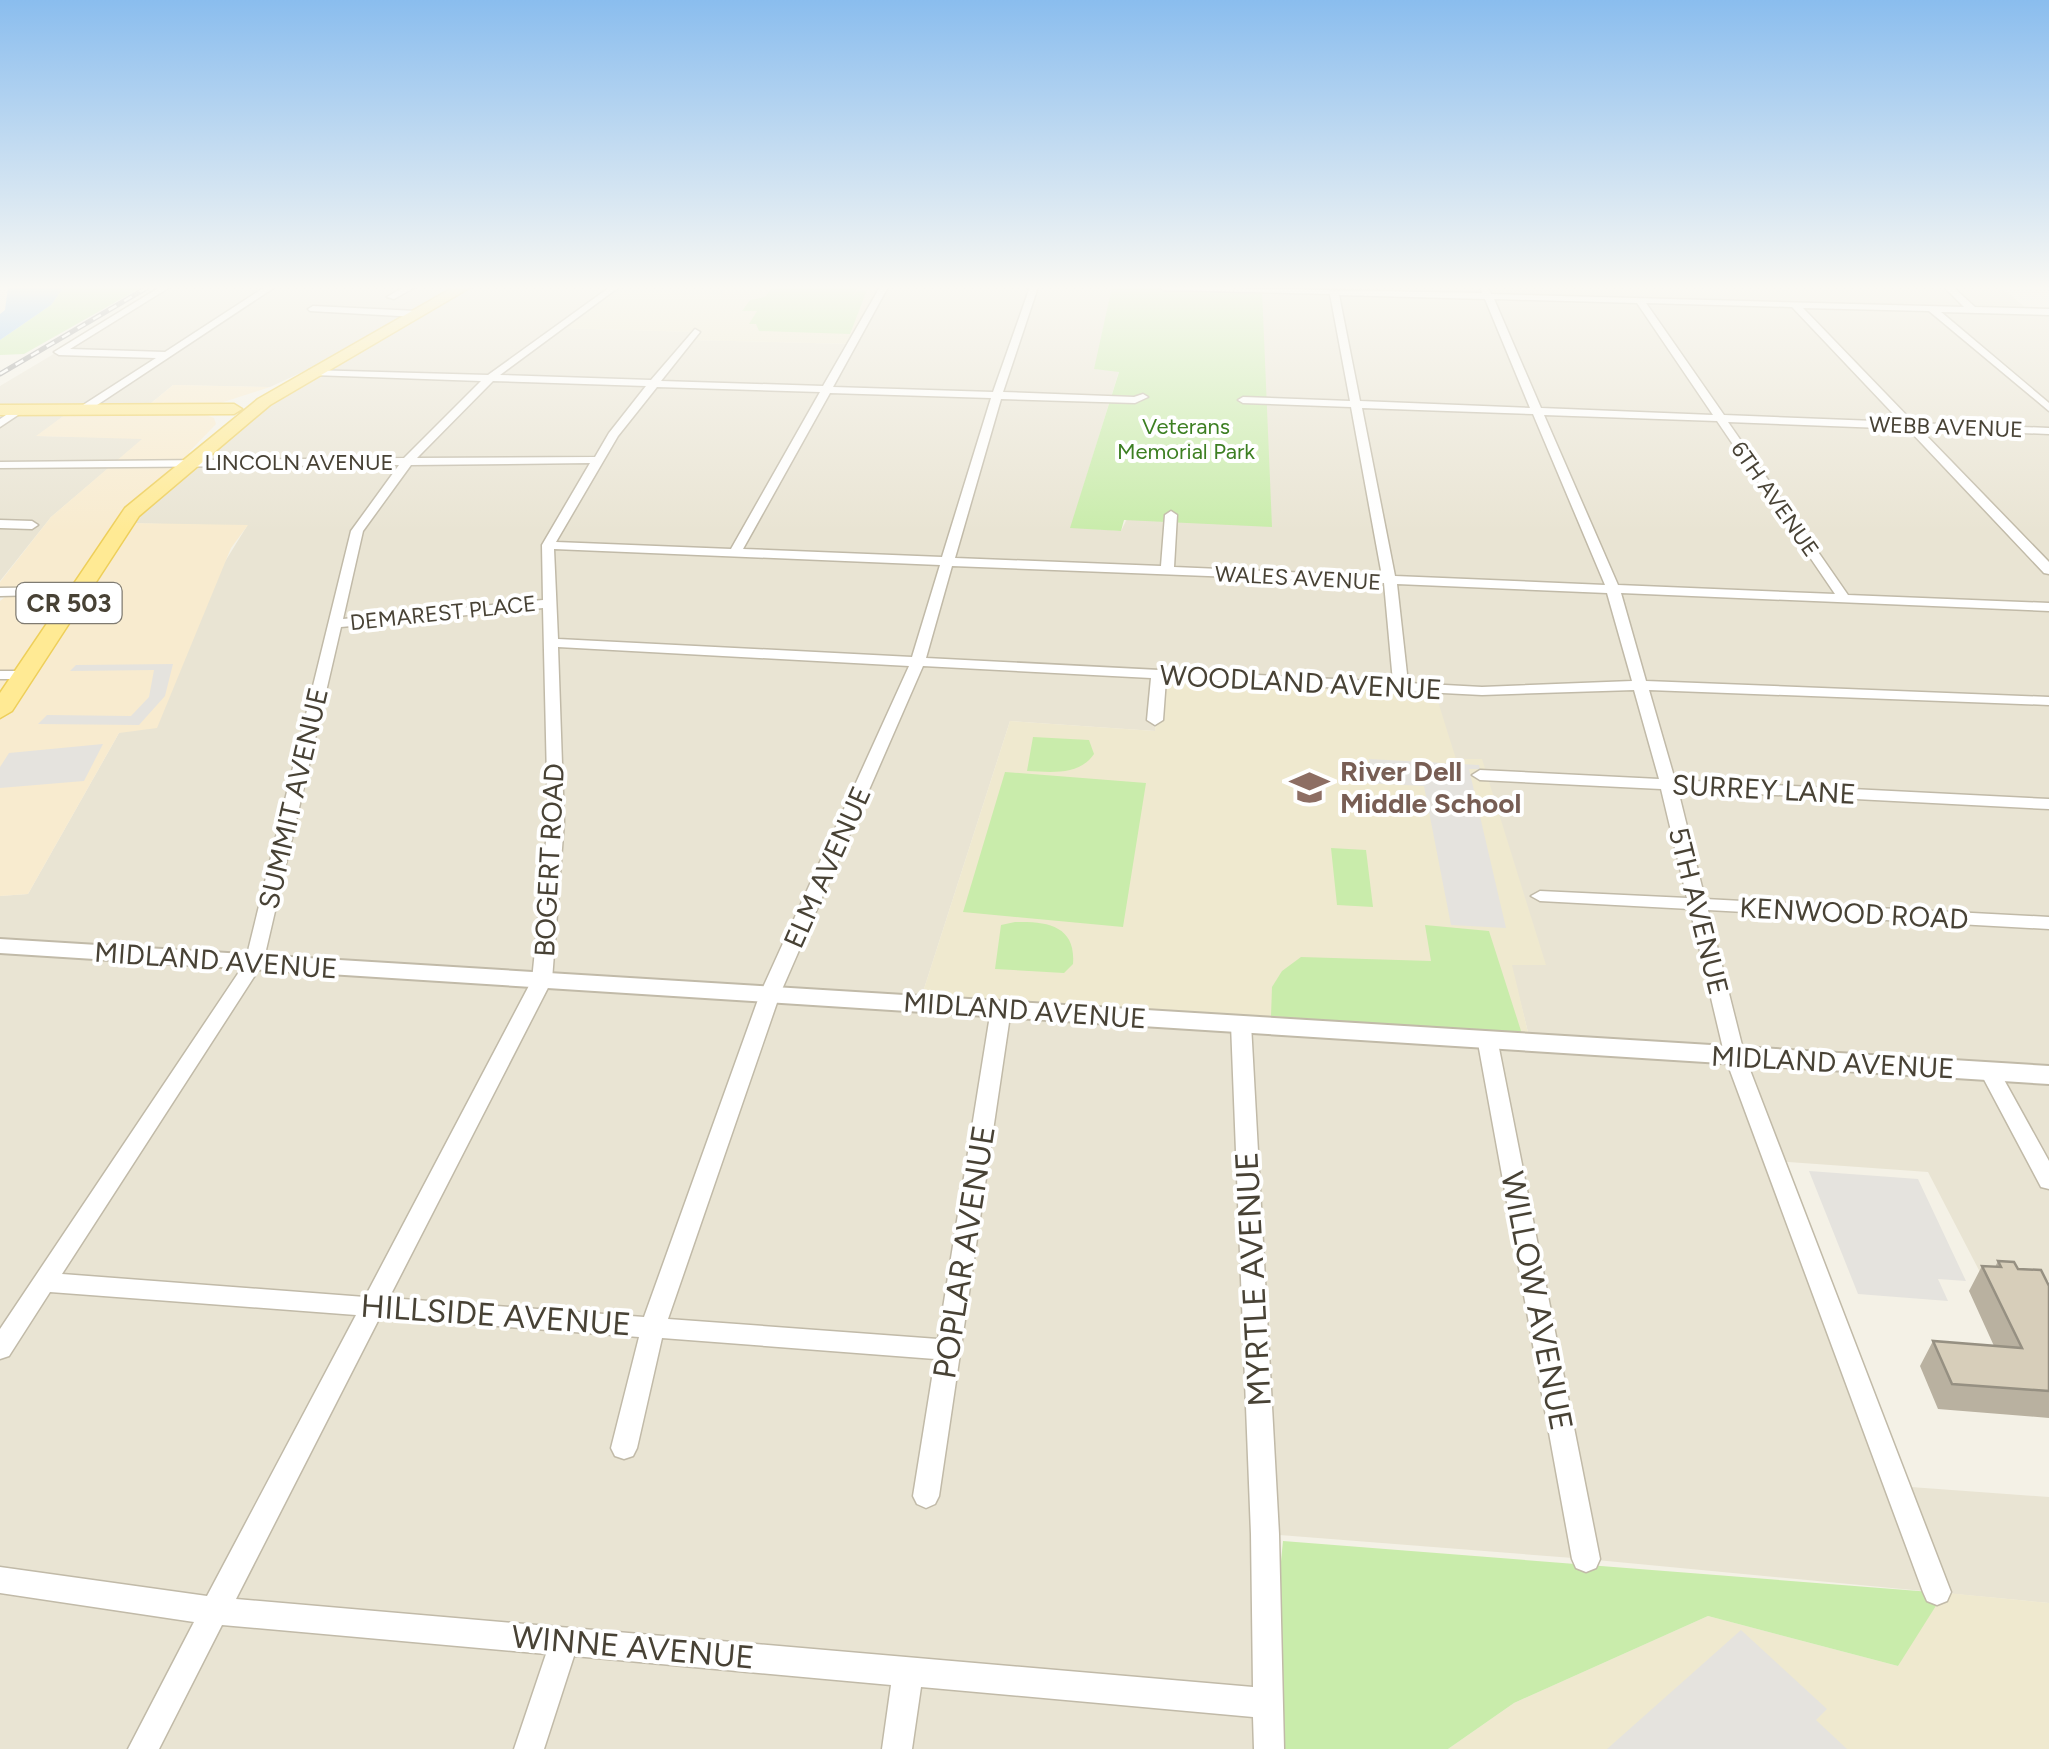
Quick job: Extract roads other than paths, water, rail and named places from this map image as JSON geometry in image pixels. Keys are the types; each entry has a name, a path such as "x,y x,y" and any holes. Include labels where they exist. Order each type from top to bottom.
{"main road":[{"path":"187,463 190,452 234,409 308,369"},
{"name":"CR 503","path":"0,711 11,675 132,512 264,402 318,369"},
{"path":"287,378 312,372"},
{"path":"183,409 264,390"},
{"path":"183,409 208,414 216,424"},
{"path":"0,410 234,409"}],"street":[{"path":"84,409 145,369"},
{"name":"SUMMIT AVENUE","path":"0,1349 254,963 357,531 408,461 502,369"},
{"path":"548,545 612,434 666,369"},
{"path":"735,552 840,369"},
{"name":"ELM AVENUE","path":"624,1448 653,1326 770,994 917,663 1006,369"},
{"path":"1348,369 1390,582 1401,687"},
{"name":"5TH AVENUE","path":"1517,369 1613,589 1668,784 1734,1056 1938,1592"},
{"name":"6TH AVENUE","path":"1686,369 1844,598"},
{"path":"1857,369 2049,570"},
{"path":"2002,369 2049,408"},
{"path":"312,372 1135,400 1142,397"},
{"name":"WEBB AVENUE","path":"1243,400 2049,430"},
{"path":"0,424 22,410"},
{"name":"LINCOLN AVENUE","path":"0,465 598,460"},
{"path":"1167,572 1171,515"},
{"path":"0,524 32,525"},
{"name":"WALES AVENUE","path":"548,545 2049,606"},
{"name":"BOGERT ROAD","path":"143,1749 542,980 556,822 548,545"},
{"path":"0,592 76,591"},
{"name":"DEMAREST PLACE","path":"334,624 551,603"},
{"name":"WOODLAND AVENUE","path":"553,643 1401,687 1509,691 1641,684 2049,701"},
{"path":"1156,720 1160,674"},
{"name":"SURREY LANE","path":"1480,774 2049,804"},
{"name":"KENWOOD ROAD","path":"1540,896 2049,923"},
{"name":"MIDLAND AVENUE","path":"0,946 2049,1076"},
{"name":"POPLAR AVENUE","path":"926,1496 1001,1008"},
{"name":"MYRTLE AVENUE","path":"1241,1024 1265,1534 1269,1749"},
{"name":"WILLOW AVENUE","path":"1488,1043 1586,1559"},
{"path":"1990,1072 2049,1181"},
{"name":"HILLSIDE AVENUE","path":"44,1282 949,1350"},
{"name":"WINNE AVENUE","path":"0,1580 214,1611 1267,1703"},
{"path":"529,1749 565,1640"},
{"path":"897,1749 908,1672"}],"railway":[{"path":"0,374 9,369"}],"place":[{"name":"River Dell Middle School","path":"1310,787"}],"park label":[{"name":"Veterans Memorial Park","path":"1186,438"}]}
